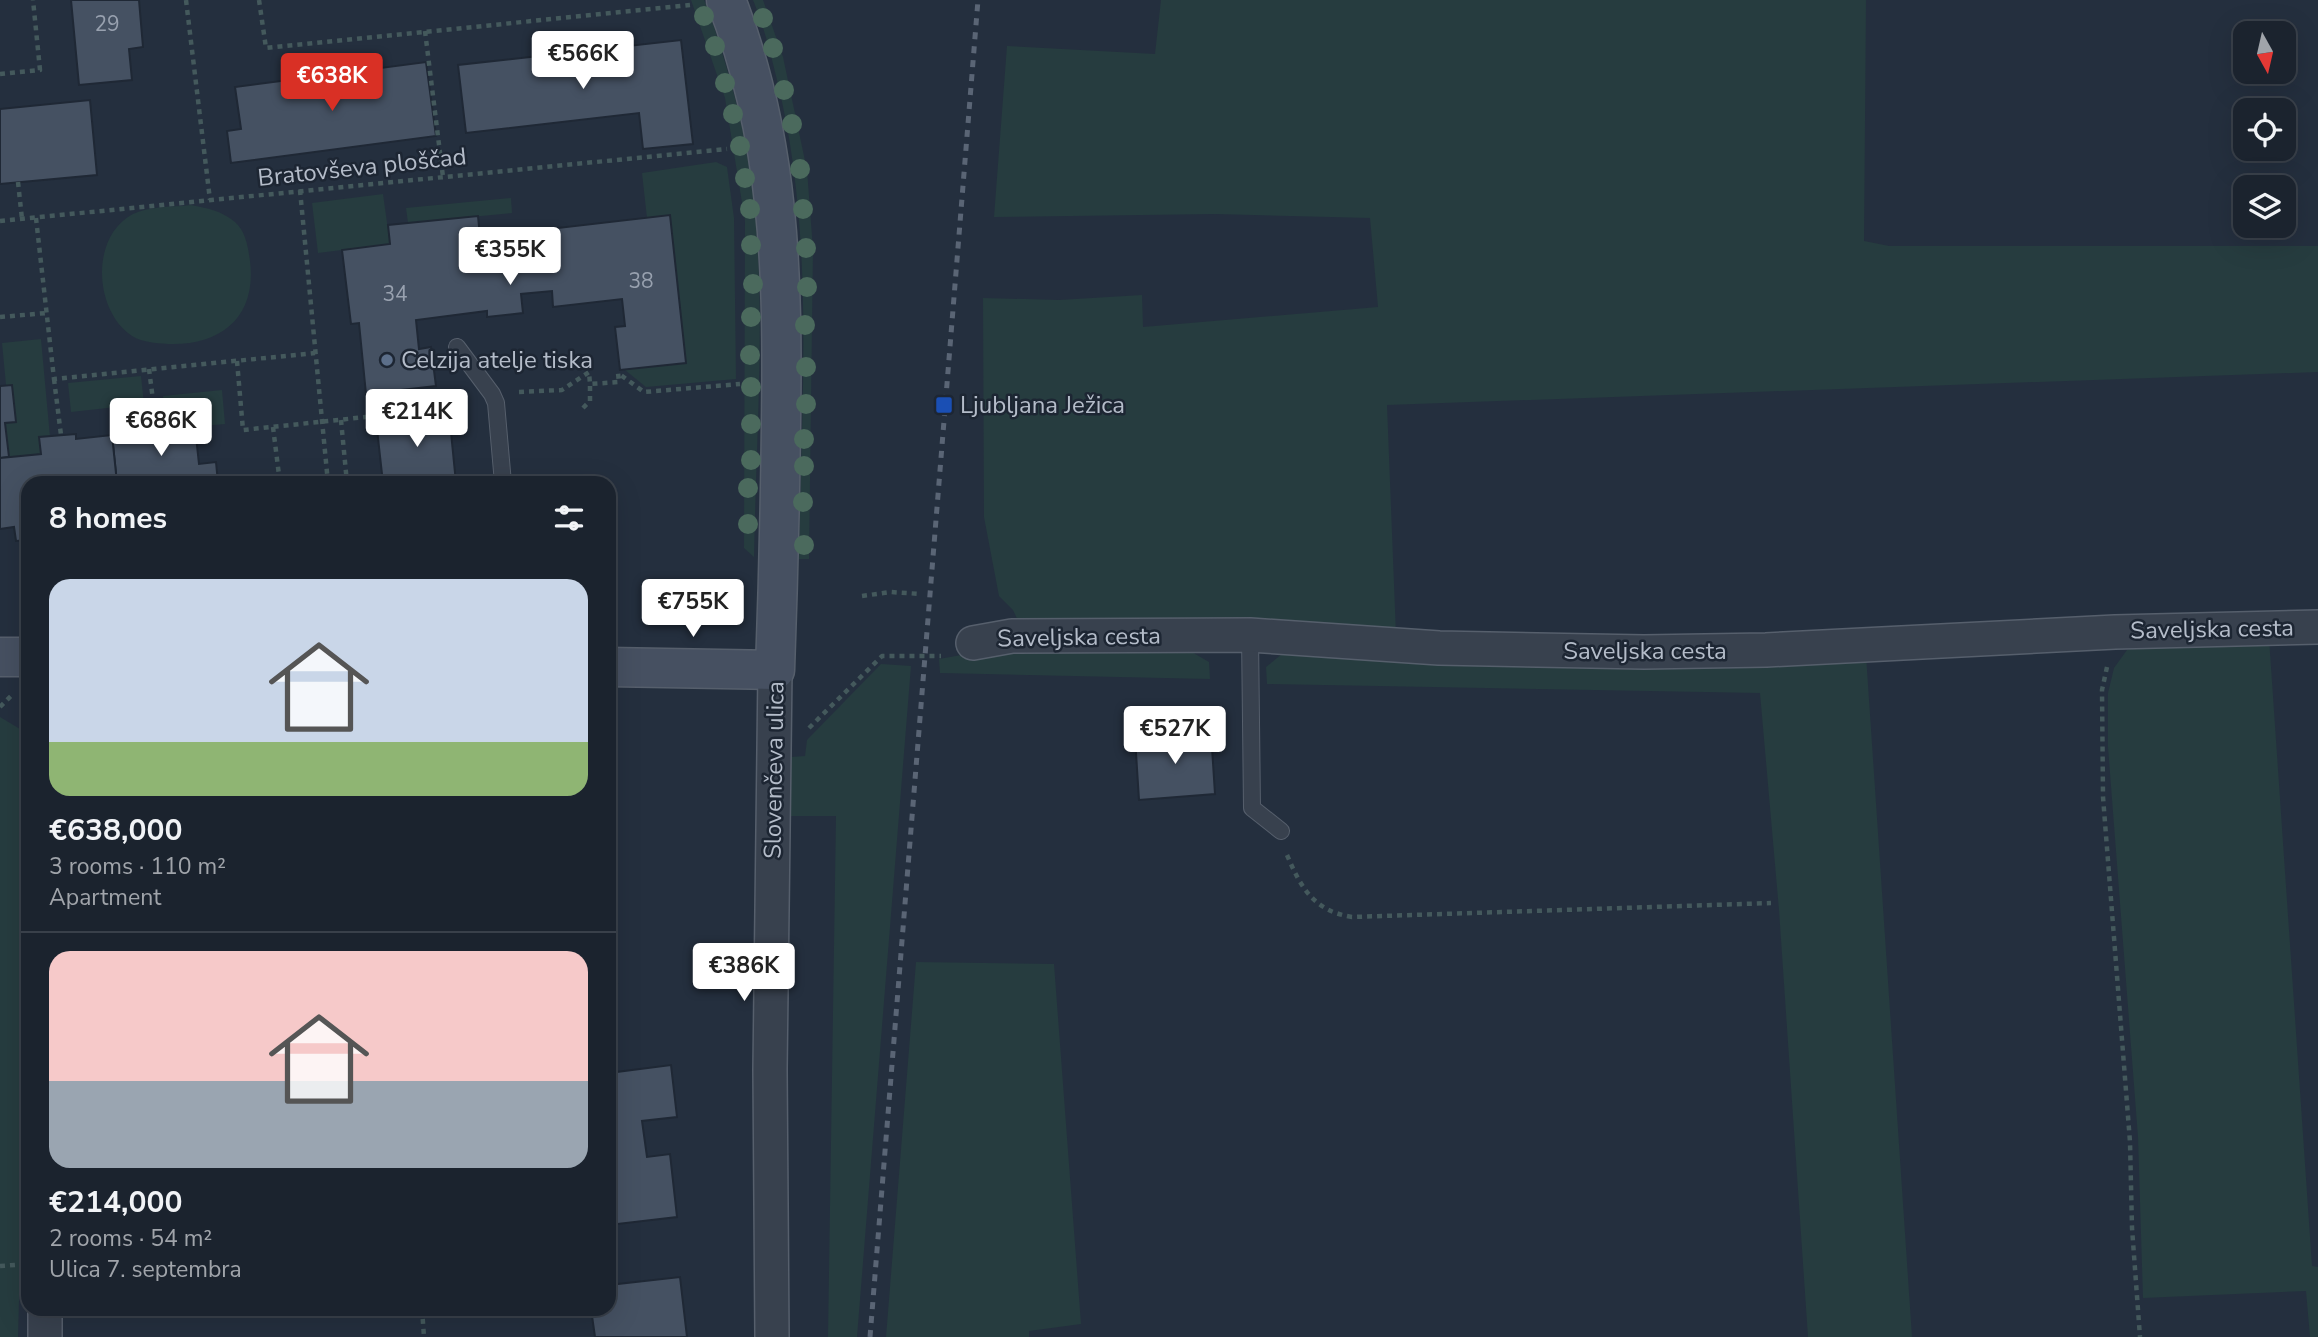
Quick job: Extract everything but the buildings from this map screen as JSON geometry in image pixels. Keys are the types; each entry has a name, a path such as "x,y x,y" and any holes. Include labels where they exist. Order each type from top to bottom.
{"street":[{"name":"Slovenčeva ulica","path":"708,3 762,118 778,233 782,317 770,1070 772,1337"},
{"name":"Saveljska cesta","path":"973,643 1012,636 1250,635 1439,648 1644,652 1766,650 2115,632 2318,627"},
{"path":"0,657 21,657"},
{"path":"616,667 775,670"},
{"path":"45,1316 45,1337"}],"lane":[{"path":"457,348 494,399 502,476"},
{"path":"1250,635 1252,808 1281,831"}],"path":[{"path":"0,74 40,69 33,0"},
{"path":"186,0 210,200"},
{"path":"259,0 266,48 708,3"},
{"path":"425,31 443,177"},
{"name":"Bratovševa ploščad","path":"0,221 727,149"},
{"path":"19,182 22,219"},
{"path":"300,190 327,476"},
{"path":"36,218 61,435"},
{"path":"0,317 47,313"},
{"path":"54,379 315,353"},
{"path":"237,361 243,430 341,420 562,390 589,372 590,401 583,408"},
{"path":"149,369 158,431"},
{"path":"590,384 619,382 618,373 644,392 740,384"},
{"path":"341,420 346,476"},
{"path":"273,427 279,476"},
{"path":"862,596 921,594"},
{"path":"2115,632 2102,690 2104,797 2129,1128 2140,1337"},
{"path":"774,746 800,747 809,728 882,656 939,657 973,643"},
{"path":"1281,831 1287,856 1300,884 1316,902 1332,914 1352,918 1771,903"},
{"path":"0,1266 21,1264"},
{"path":"422,1316 424,1337"}],"green space":[{"path":"691,0 704,0 709,11 740,116 752,181 760,320 754,557 744,548 745,221 725,98"},
{"path":"753,0 763,0 783,57 807,170 813,249 809,559 799,559 803,316 797,195 789,135 776,76"},
{"path":"1161,0 1866,0 1864,241 1889,246 2318,246 2318,372 1387,405 1396,635 1019,623 1013,610 999,596 984,517 983,298 1059,300 1142,295 1143,327 1378,307 1370,218 1215,214 994,217 1007,46 1155,54"},
{"path":"716,162 727,167 734,218 736,379 646,387 625,370 686,362 670,216 647,218 642,173"},
{"path":"383,194 390,244 318,253 312,203"},
{"path":"511,198 512,213 408,223 406,208"},
{"path":"191,205 225,215 242,230 250,261 248,297 232,324 205,340 168,344 137,338 117,321 104,289 104,254 110,238 119,224 139,211"},
{"path":"41,339 50,437 41,454 9,457 5,423 16,421 12,385 6,385 2,343"},
{"path":"141,376 144,404 71,412 68,383"},
{"path":"222,390 225,424 166,429 163,396"},
{"path":"2269,638 2312,1266 2318,1267 2318,1337 2310,1337 2306,1291 2143,1298 2138,1137 2108,747 2108,693 2114,668 2127,650 2149,644"},
{"path":"1311,649 1866,655 1912,1337 1808,1337 1779,910 1760,693 1267,684 1266,667 1282,654"},
{"path":"1032,650 1190,651 1209,662 1210,679 940,673 939,659 967,654"},
{"path":"881,664 911,666 857,1337 828,1337 836,816 790,816 791,757 805,756 807,740"},
{"path":"0,717 21,732 21,1228 18,1337 0,1337"},
{"path":"916,962 1054,964 1081,1324 1029,1331 1029,1337 886,1337"}],"railway":[{"path":"870,1337 978,0"}],"place":[{"name":"Celzija atelje tiska","path":"387,360"},
{"name":"Ljubljana Ježica","path":"944,405"}]}
